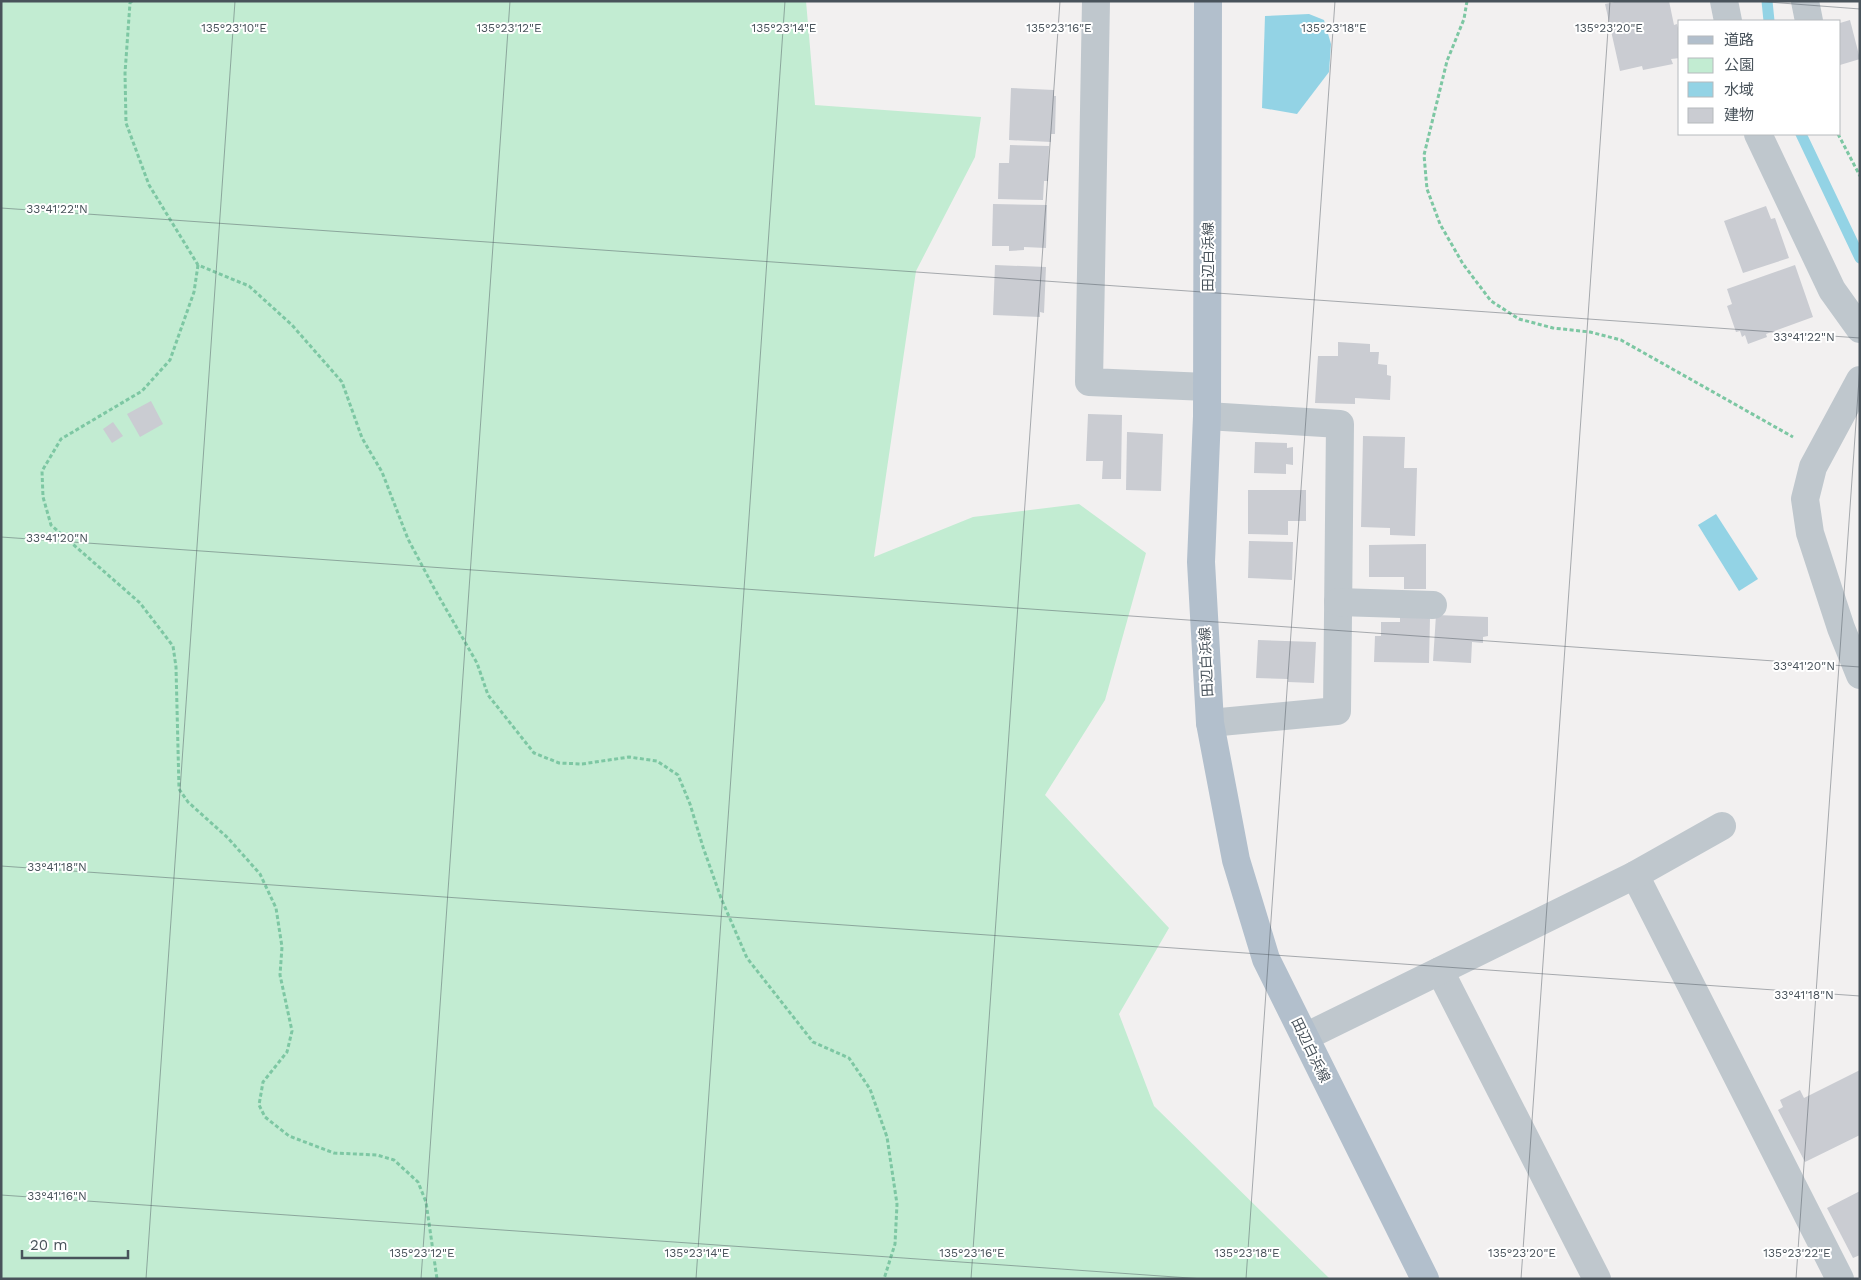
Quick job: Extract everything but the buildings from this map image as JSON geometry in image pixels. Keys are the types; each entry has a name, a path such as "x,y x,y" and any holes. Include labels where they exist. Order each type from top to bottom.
{"main road":[{"name":"田辺白浜線","path":"1208,1 1208,416 1201,562 1210,723 1236,860 1266,959 1425,1279"}],"street":[{"path":"1096,1 1089,382 1208,387"},
{"path":"1724,1 1728,20"},
{"path":"1805,1 1809,20"},
{"path":"1759,135 1832,290 1860,328"},
{"path":"1860,380 1813,467 1805,499 1810,533 1841,628 1860,675"},
{"path":"1208,416 1340,424 1337,711 1210,723"},
{"path":"1338,602 1433,605"},
{"path":"1305,1038 1635,875 1722,826"},
{"path":"1635,875 1840,1279"},
{"path":"1440,971 1597,1279"}],"path":[{"path":"132,1 130,3 125,73 126,123 149,185 198,265 249,286 292,325 342,382 362,438 382,472 408,539 477,663 488,695 534,753 559,763 574,764 629,757 657,761 678,775 690,804 702,847 721,898 747,958 813,1042 849,1058 870,1090 887,1137 897,1204 895,1244 884,1279"},
{"path":"1467,1 1464,19 1447,62 1424,155 1427,188 1440,224 1463,264 1491,301 1519,319 1553,328 1590,332 1621,340 1820,453"},
{"path":"1839,135 1860,176"},
{"path":"198,265 194,292 170,360 142,391 61,439 42,471 43,497 51,525 140,603 172,646 176,667 179,789 188,802 228,838 260,874 276,908 282,947 280,975 292,1031 287,1052 263,1082 259,1105 265,1117 289,1136 334,1153 377,1155 394,1160 418,1182 426,1202 437,1279"}],"green space":[{"path":"1,1 806,1 815,105 981,117 975,157 916,271 874,557 973,517 1079,504 1146,553 1105,700 1045,795 1169,928 1119,1014 1154,1106 1330,1279 1,1279"}],"water":[{"path":"1309,14 1324,20 1331,44 1329,72 1297,114 1262,108 1265,16"},
{"path":"1716,514 1758,579 1739,591 1698,525"}],"waterway":[{"path":"1767,1 1769,20"},
{"path":"1801,135 1860,258"}]}
